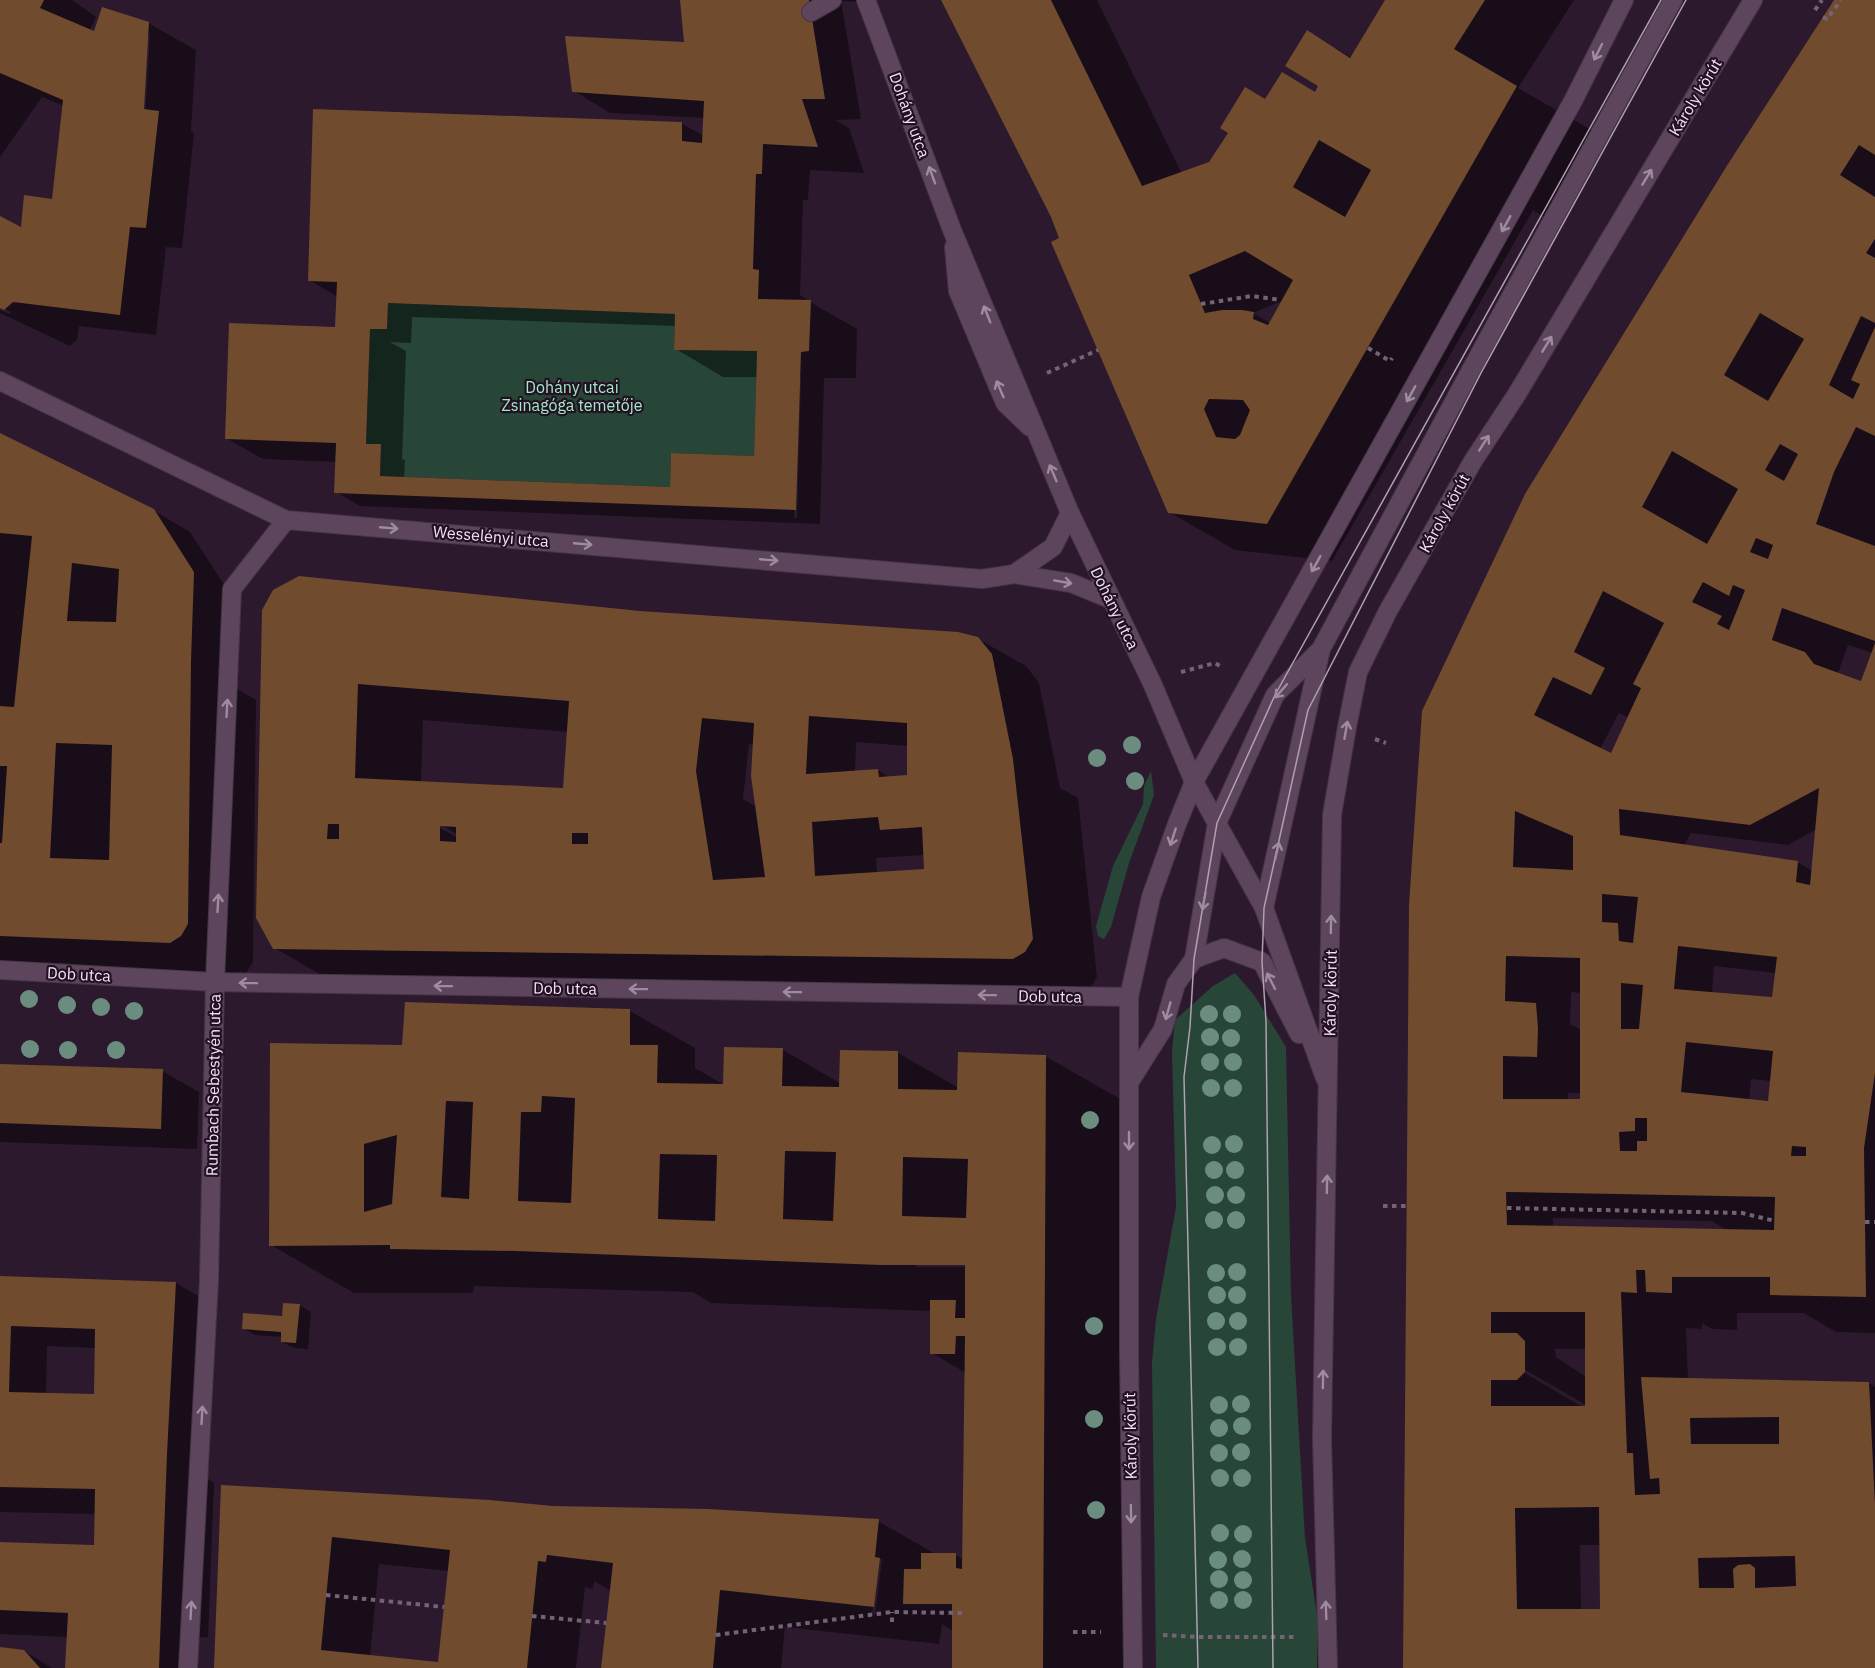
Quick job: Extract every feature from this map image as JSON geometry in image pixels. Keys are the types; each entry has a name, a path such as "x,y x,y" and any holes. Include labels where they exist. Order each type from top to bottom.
{"street":[{"path":"811,12 832,0"},
{"name":"Dohány utca","path":"867,0 952,230 958,291 1005,403 1036,434 1110,599 1152,683 1194,782"},
{"name":"Károly körút","path":"1133,1668 1129,997 1151,897 1194,782 1573,102 1624,0"},
{"path":"1264,908 1321,649 1673,0"},
{"name":"Károly körút","path":"1328,1668 1322,1438 1332,815 1358,672 1388,611 1473,461 1517,394 1753,0"},
{"name":"Wesselényi utca","path":"0,381 286,520 982,579 1014,574 1071,583 1110,599"},
{"name":"Wesselényi utca","path":"1014,574 1053,548 1070,513"},
{"name":"Rumbach Sebestyén utca","path":"188,1668 209,1280 215,982 232,589 286,520"},
{"path":"1129,1083 1163,1029 1176,984 1194,959 1217,823 1275,695 1321,649"},
{"name":"Károly körút","path":"1194,782 1264,908 1328,1088"},
{"path":"1194,959 1224,948 1262,962 1328,1088"},
{"name":"Dob utca","path":"0,970 215,982 1129,997"}],"path":[{"path":"1815,10 1822,0"},
{"path":"1823,17 1827,19 1841,0"},
{"path":"1201,304 1252,296 1281,300"},
{"path":"1182,671 1215,663"},
{"path":"1383,1206 1407,1206"},
{"path":"1507,1208 1742,1213 1775,1221"},
{"path":"1865,1222 1875,1222"},
{"path":"326,1596 444,1607"},
{"path":"716,1635 892,1612 962,1613"},
{"path":"892,1612 892,1622"},
{"path":"532,1616 606,1623"},
{"path":"1133,1632 1198,1637 1327,1637"}],"green space":[{"name":"Dohány utcai Zsinagóga temetője","path":"388,303 675,314 674,350 757,351 754,456 671,453 670,487 380,476 381,445 366,444 370,329 387,329"},
{"path":"1151,771 1154,795 1129,863 1111,927 1104,939 1098,936 1096,926 1113,866 1143,804 1144,786"},
{"path":"1235,973 1254,995 1286,1047 1291,1295 1305,1538 1317,1615 1317,1668 1156,1668 1152,1362 1156,1319 1176,1207 1172,1052 1175,1020 1213,986"}],"building":[{"path":"0,0 44,0 40,8 94,31 102,7 149,22 144,109 159,111 146,228 130,227 120,315 13,302 4,310 0,308 0,216 21,227 24,195 52,199 63,100 0,73"},
{"path":"680,0 809,0 825,99 802,99 818,147 763,144 762,174 756,174 753,269 759,270 758,299 811,300 809,351 801,352 796,510 334,493 336,443 225,439 229,323 335,327 337,282 308,281 313,109 682,122 682,141 702,143 704,101 572,92 565,36 684,42","holes":["388,303 675,314 674,350 757,351 754,456 671,453 670,487 380,476 381,444 366,444 370,329 387,329"]},
{"path":"941,0 1051,0 1142,186 1209,162 1228,133 1220,128 1245,87 1265,99 1282,72 1315,92 1318,86 1285,66 1307,30 1350,58 1385,0 1485,0 1454,49 1517,86 1267,524 1168,513 1051,242 1059,238 1051,217","holes":["1319,140 1371,170 1345,217 1293,187","1245,251 1293,280 1268,325 1253,319 1254,312 1222,310 1205,313 1189,275","1209,399 1243,400 1250,410 1240,435 1235,439 1216,437 1204,409"]},
{"path":"1834,0 1875,0 1875,155 1859,145 1840,175 1875,197 1875,239 1866,253 1875,258 1875,323 1861,316 1829,385 1853,399 1860,384 1851,380 1875,327 1875,436 1856,427 1834,472 1816,524 1875,546 1875,641 1782,608 1772,640 1805,652 1814,664 1861,681 1875,643 1875,1073 1864,1148 1866,1297 1770,1295 1770,1277 1672,1277 1672,1293 1646,1292 1645,1270 1636,1270 1637,1293 1621,1292 1627,1453 1633,1453 1635,1495 1660,1494 1659,1478 1650,1479 1641,1377 1869,1382 1875,1505 1875,1668 1403,1668 1409,905 1422,711 1525,494 1728,164","holes":["1760,313 1804,339 1768,401 1724,375","1780,444 1798,454 1784,481 1765,470","1672,451 1738,489 1707,544 1642,507","1756,538 1773,545 1768,559 1750,552","1703,582 1729,596 1733,585 1745,590 1729,630 1717,624 1722,616 1692,602","1603,591 1664,623 1633,684 1641,688 1611,753 1534,715 1553,677 1591,695 1605,668 1574,652","1819,788 1810,885 1796,882 1798,861 1620,835 1619,809 1750,825","1515,811 1573,836 1573,870 1513,867","1602,894 1638,897 1633,943 1619,941 1618,923 1602,922","1678,946 1777,957 1772,997 1674,989","1506,956 1580,958 1580,1099 1503,1099 1503,1056 1537,1057 1536,1003 1505,1001","1621,983 1643,985 1639,1029 1621,1029","1686,1042 1773,1051 1768,1101 1681,1092","1635,1118 1647,1118 1647,1141 1637,1141 1637,1151 1620,1151 1619,1132 1635,1131","1792,1146 1806,1147 1806,1156 1791,1156","1506,1192 1775,1197 1774,1230 1507,1225","1491,1312 1585,1312 1585,1406 1491,1406 1491,1380 1517,1380 1525,1372 1525,1341 1517,1333 1491,1333","1779,1417 1779,1444 1691,1444 1690,1418","1599,1507 1600,1609 1517,1609 1515,1508","1795,1556 1796,1586 1755,1588 1755,1568 1750,1564 1738,1565 1733,1569 1734,1588 1699,1588 1698,1558"]},
{"path":"0,433 154,509 194,572 188,924 181,936 170,943 0,936 0,843 2,843 7,766 0,766 0,706 14,707 32,536 0,533","holes":["72,563 119,569 116,622 67,621","56,743 112,745 109,860 50,858"]},
{"path":"299,576 640,611 958,632 978,637 992,654 1013,759 1033,939 1025,952 1013,959 273,949 256,918 262,610 273,590","holes":["358,684 569,701 563,788 355,778","809,716 907,723 907,775 879,777 878,769 806,774","702,718 754,723 751,776 765,877 713,880 696,771","878,817 880,830 922,827 924,869 815,876 812,822","328,824 339,824 339,839 327,839","440,826 456,827 456,842 440,841","572,833 588,833 588,844 572,844"]},
{"path":"405,1002 630,1009 630,1045 658,1045 657,1083 723,1084 724,1047 783,1048 782,1086 839,1087 840,1050 898,1051 898,1089 957,1090 958,1052 1046,1055 1043,1668 952,1668 952,1604 903,1604 904,1569 921,1569 921,1553 956,1553 956,1568 962,1569 965,1336 956,1336 955,1354 930,1354 930,1300 956,1300 955,1318 965,1318 965,1265 881,1265 516,1251 390,1249 390,1245 269,1246 270,1043 402,1045","holes":["542,1096 575,1098 571,1203 518,1201 521,1112 541,1112","446,1101 473,1102 469,1199 441,1197","397,1135 392,1204 364,1212 364,1144","785,1151 836,1152 833,1221 783,1219","660,1154 717,1155 715,1221 658,1219","903,1157 968,1159 966,1218 902,1216"]},
{"path":"0,1064 163,1069 161,1129 0,1123"},
{"path":"0,1276 176,1282 159,1668 65,1668 68,1613 0,1610 0,1542 94,1545 95,1489 0,1487","holes":["11,1326 95,1329 94,1394 9,1392"]},
{"path":"283,1303 300,1304 296,1343 281,1342 281,1332 242,1329 243,1313 282,1316"},
{"path":"221,1485 490,1500 553,1506 708,1509 879,1519 875,1557 880,1558 874,1607 720,1590 713,1668 601,1668 613,1563 547,1555 546,1562 538,1561 527,1668 214,1668","holes":["332,1537 450,1550 438,1662 321,1650"]},
{"path":"0,1647 24,1650 40,1668 0,1668"}],"tram line":[{"path":"1198,1668 1184,1077 1194,959 1217,823 1275,695 1661,0"},
{"path":"1273,1668 1266,1021 1262,962 1264,908 1308,710 1481,373 1686,0"}]}
